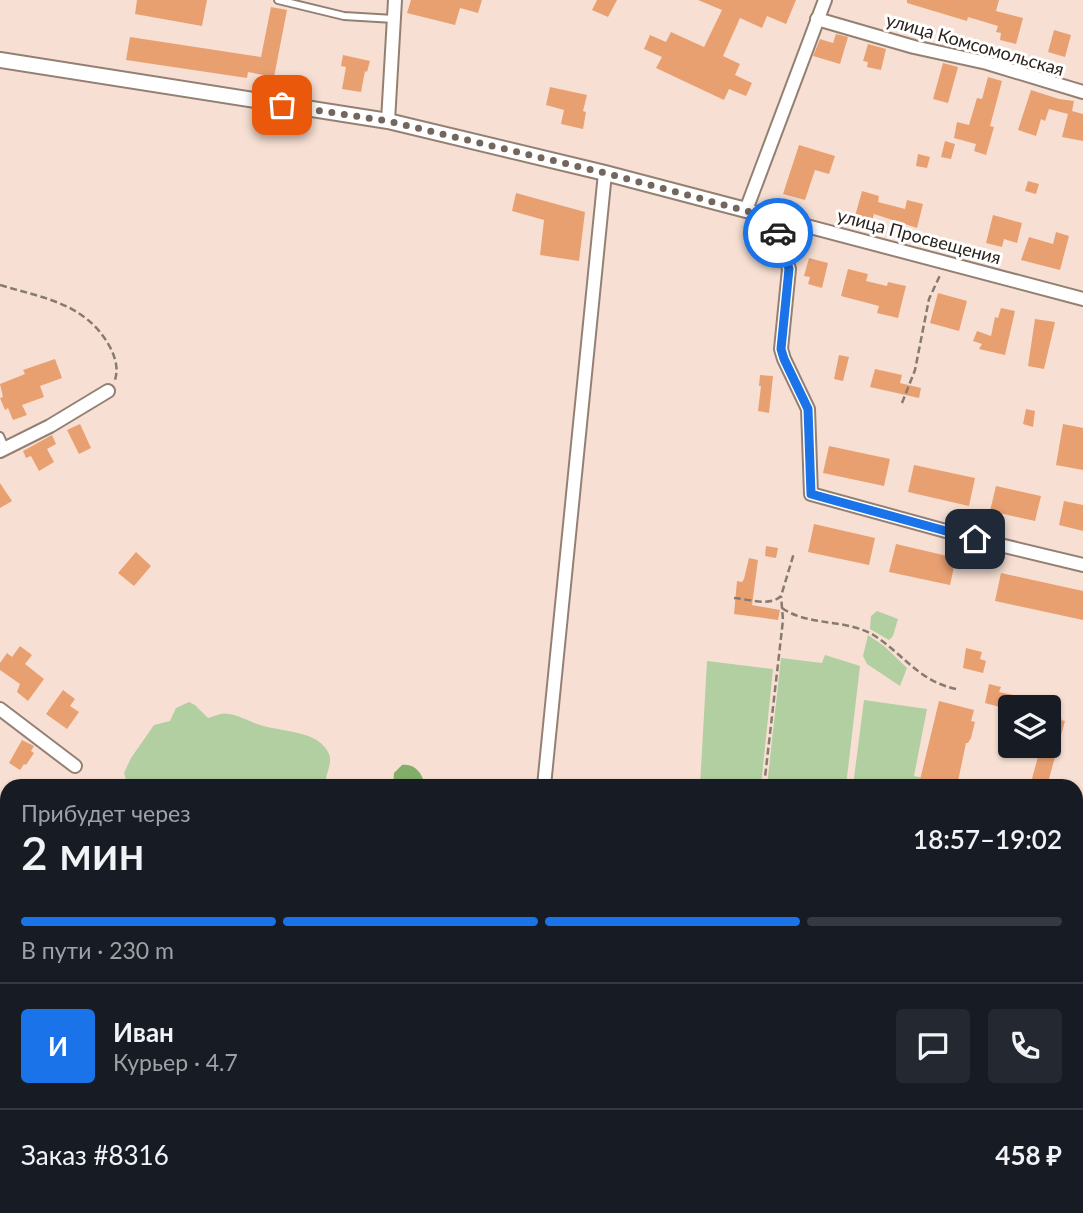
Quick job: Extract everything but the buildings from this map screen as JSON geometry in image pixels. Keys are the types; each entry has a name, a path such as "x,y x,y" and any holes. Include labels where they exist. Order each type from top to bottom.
{"street":[{"path":"388,121 395,0"},
{"path":"0,60 388,121 746,210 825,0"},
{"name":"улица Комсомольская","path":"817,19 914,47 987,63 1083,92"},
{"path":"545,779 605,173"},
{"name":"улица Просвещения","path":"746,210 1083,299"},
{"path":"773,218 789,269 781,349 808,409 811,494 975,539 1083,565"},
{"path":"2,445 50,426 108,391"},
{"path":"0,709 75,766"}],"lane":[{"path":"278,0 344,16 394,19"}],"path":[{"path":"902,403 915,370 929,299 947,262"},
{"path":"0,285 75,309 92,322 109,346 118,370 115,382 108,391"},
{"path":"765,779 783,620 781,596 794,554"},
{"path":"734,598 770,602 781,596"},
{"path":"782,608 794,615 853,628 875,636 931,681 956,689"}],"green space":[{"path":"877,611 898,619 893,636 889,640 870,629 871,616"},
{"path":"868,635 907,668 900,686 867,664 863,656"},
{"path":"825,655 860,666 847,779 768,779 781,658 822,663"},
{"path":"707,661 773,669 762,779 700,779"},
{"path":"864,700 927,709 914,776 928,779 854,779"},
{"path":"189,702 208,718 233,715 317,740 324,746 330,758 326,779 126,779 124,773 131,758 154,725 170,721 176,708"},
{"path":"402,765 409,765 417,770 423,779 394,779 394,773"}],"way so far":[{"path":"282,105 388,121 605,173 773,218 778,233"}],"route":[{"path":"778,233 789,269 781,349 808,409 811,494 975,539"}]}
